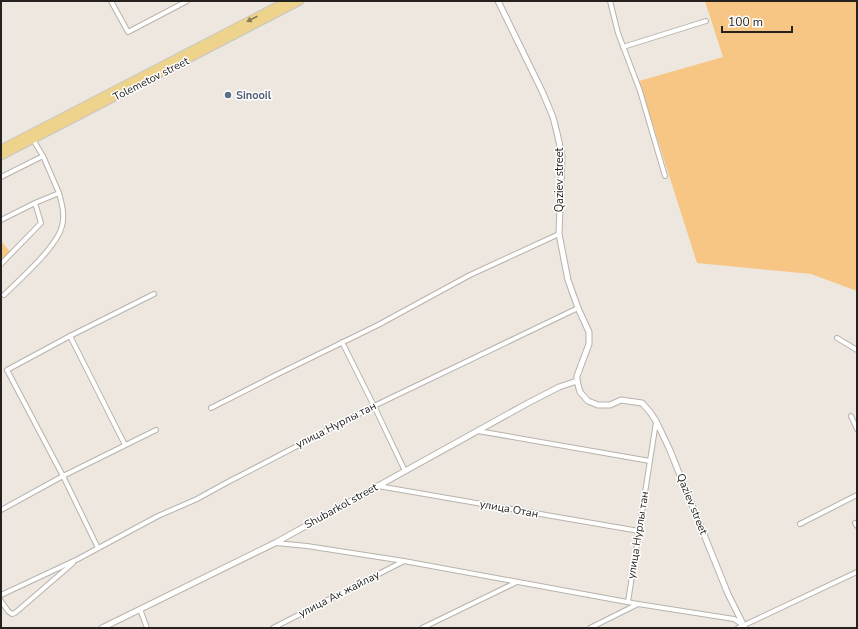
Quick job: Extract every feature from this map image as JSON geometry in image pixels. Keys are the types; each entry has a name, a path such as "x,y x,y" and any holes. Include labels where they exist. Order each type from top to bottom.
{"main road":[{"name":"Tolemetov street","path":"1,156 19,143 287,1"},
{"name":"Tolemetov street","path":"1,149 34,139 300,1"}],"street":[{"path":"111,1 128,32 187,1"},
{"name":"Qaziev street","path":"498,1 553,117 562,156 559,234 568,280 578,308 589,332 589,344 577,381 580,392 588,401 598,405 610,405 621,400 642,403 650,412 656,421 673,458 742,627"},
{"path":"610,1 618,33 640,91 665,176"},
{"path":"623,47 706,22"},
{"path":"4,296 55,243 62,226 64,211 59,193 34,139"},
{"path":"1,177 43,156"},
{"path":"1,220 59,193"},
{"path":"1,264 41,223 35,203"},
{"path":"211,408 378,325 470,275 559,234"},
{"path":"1,372 154,294"},
{"name":"улица Нурлы тан","path":"78,560 158,516 210,492 374,406 578,308"},
{"path":"70,336 125,445"},
{"path":"837,338 857,350"},
{"path":"342,342 404,471"},
{"path":"7,370 63,476 98,548"},
{"name":"Shubarkol street","path":"102,628 275,543 548,392 577,381"},
{"path":"851,416 857,429"},
{"name":"улица Нурлы тан","path":"628,602 656,421"},
{"path":"2,508 156,430"},
{"path":"478,431 650,461"},
{"name":"улица Отан","path":"378,486 639,531"},
{"path":"800,524 857,495"},
{"path":"275,543 307,546 404,561 518,581 638,604 734,620 742,627 857,572"},
{"path":"1,595 78,560"},
{"path":"1,600 10,613 15,613 78,560"},
{"name":"улица Ак жайлау","path":"273,628 404,561"},
{"path":"422,628 518,581"},
{"path":"590,628 638,604"},
{"path":"140,609 147,628"}],"shaded area":[{"path":"705,1 857,1 857,291 811,274 697,263 639,81 723,57"},
{"path":"1,241 11,253 1,261"}],"place":[{"name":"Sinooil","path":"228,95"}]}
